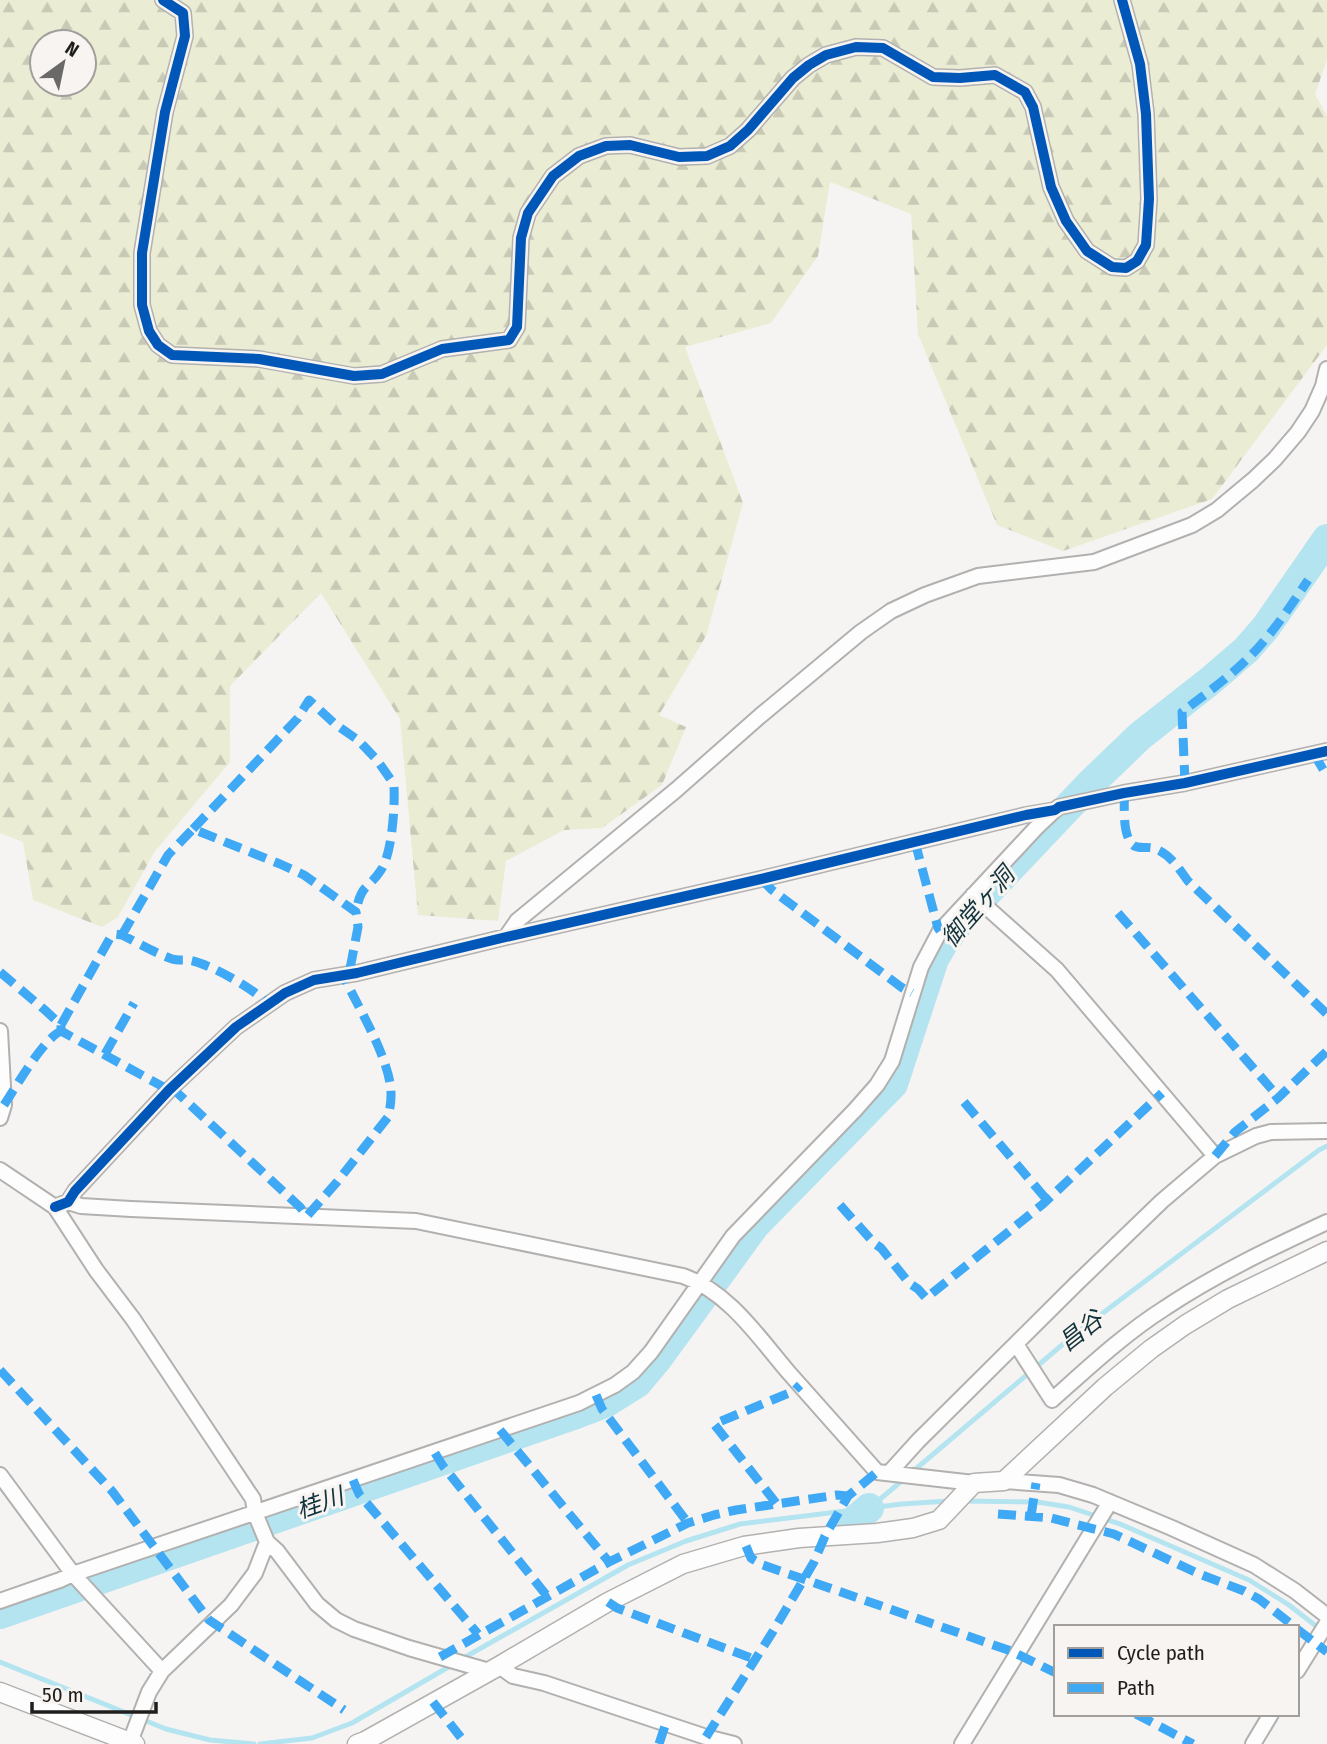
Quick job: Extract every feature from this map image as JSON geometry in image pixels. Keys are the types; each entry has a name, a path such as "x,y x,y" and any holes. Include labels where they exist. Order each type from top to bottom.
{"street":[{"path":"163,0 183,13 185,36 166,112 142,253 142,305 149,331 158,345 172,355 259,359 355,376 382,374 442,349 509,340 517,327 521,238 528,214 553,176 579,156 606,146 630,145 679,157 707,156 730,146 748,130 793,78 809,65 826,55 856,47 883,48 933,77 995,75 1025,92 1033,107 1052,187 1066,220 1087,251 1112,267 1126,268 1137,261 1146,244 1149,199 1146,114 1140,64 1122,0"},
{"path":"506,937 517,921 861,632 891,611 925,594 978,576 1094,562 1192,525 1217,510 1275,459 1298,432 1325,385 1327,369"},
{"path":"0,1601 579,1403 615,1385 633,1372 651,1352 733,1236 855,1111 877,1084 892,1062 912,993 929,950 940,931 1055,810 1072,804 1185,783 1327,751"},
{"path":"61,1204 169,1090 236,1027 285,993 314,980 370,970 1055,810"},
{"path":"973,895 1057,970 1214,1156"},
{"path":"0,1031 4,1105 0,1118"},
{"path":"889,1473 1016,1344 1162,1202 1214,1156 1256,1136 1271,1132 1327,1131"},
{"path":"0,1170 61,1204 416,1221 683,1276 700,1282 717,1294 745,1322 877,1472 974,1483 1004,1481 1059,1485 1093,1494 1254,1565 1295,1591 1327,1616"},
{"path":"61,1204 81,1248 133,1319 253,1499 264,1536 317,1604 336,1620 409,1648 494,1668 734,1744"},
{"path":"1016,1344 1052,1400 1101,1356 1163,1309 1236,1265 1327,1222"},
{"path":"1004,1481 1105,1387 1151,1349 1228,1299 1327,1251"},
{"path":"0,1475 87,1591 162,1671"},
{"path":"357,1744 608,1602 683,1564 744,1546 799,1538 913,1528 939,1520 974,1483"},
{"path":"962,1744 1110,1502"},
{"path":"0,1692 132,1743 149,1692 162,1671 231,1605 255,1573 264,1536"},
{"path":"1299,1668 1327,1623"},
{"path":"1253,1744 1270,1716"}],"green space":[{"path":"0,0 1327,0 1327,60 1315,94 1327,116 1327,345 1212,499 1063,551 997,525 918,334 911,214 830,182 818,256 771,323 685,347 743,503 706,636 659,715 686,727 662,785 602,828 564,830 506,861 498,921 418,915 400,719 321,593 230,686 230,762 155,851 118,917 102,927 33,900 23,842 0,833"}],"waterway":[{"name":"御堂ヶ洞","path":"0,1614 576,1414 605,1403 637,1383 755,1225 893,1084 934,959 962,919 1090,784 1140,736 1246,650 1266,627 1327,539"},
{"name":"昌谷","path":"911,1473 1075,1334 1327,1146"},
{"name":"昌谷","path":"846,1528 904,1479"},
{"path":"460,1660 628,1565 686,1541 740,1524 902,1504 949,1501"},
{"path":"962,1501 1037,1502 1069,1507 1120,1524 1249,1580 1289,1605 1321,1630"},
{"name":"昌谷","path":"846,1528 869,1508"},
{"path":"0,1662 166,1729 210,1740 254,1744"},
{"path":"260,1744 312,1738 352,1723 452,1665"}],"marked path":[{"path":"1185,783 1182,712 1249,658 1308,580"},
{"path":"193,829 298,718 309,700 335,724 358,740 377,760 394,787 393,818 385,863 363,891 356,912"},
{"path":"1314,754 1327,776"},
{"path":"1124,793 1125,825 1131,843 1136,847 1156,849 1166,855 1188,881 1327,1014"},
{"path":"122,935 168,855 193,829 304,875 356,912 358,927 349,974"},
{"path":"915,842 940,931"},
{"path":"761,879 772,890 912,993"},
{"path":"1118,913 1278,1098"},
{"path":"61,1025 114,934 122,935 172,959 193,961 211,968 245,986 268,1005"},
{"path":"0,972 61,1025 61,1031 169,1090"},
{"path":"171,1087 307,1216 388,1117 390,1108 387,1070 370,1028 343,975"},
{"path":"105,1054 134,1003"},
{"path":"4,1105 38,1053 61,1031"},
{"path":"1215,1156 1235,1132 1278,1098 1327,1051"},
{"path":"840,1205 881,1248 909,1283 926,1298 1043,1204 1162,1093"},
{"path":"964,1102 1047,1200"},
{"path":"0,1370 112,1491 209,1620 344,1710"},
{"path":"776,1503 714,1424 794,1391 800,1385"},
{"path":"596,1395 602,1409 688,1523"},
{"path":"500,1430 609,1562"},
{"path":"435,1453 547,1596"},
{"path":"706,1737 814,1562 825,1536 848,1496 877,1472"},
{"path":"353,1480 359,1494 478,1634"},
{"path":"1031,1516 1036,1483"},
{"path":"440,1657 609,1562 688,1523 736,1510 837,1495 848,1496"},
{"path":"998,1514 1051,1518 1114,1534 1197,1573 1244,1591 1292,1625"},
{"path":"746,1546 751,1558 763,1565 1011,1651 1054,1672"},
{"path":"608,1602 617,1608 754,1659"},
{"path":"1299,1631 1327,1652"},
{"path":"433,1702 466,1744"},
{"path":"1140,1716 1193,1744"},
{"path":"659,1744 666,1723"}],"cycle path":[{"path":"163,0 183,13 185,36 165,112 142,253 142,305 149,331 158,345 172,355 259,359 354,376 382,374 442,349 509,340 517,327 521,238 528,213 553,176 579,156 606,146 630,145 679,157 707,156 730,146 748,130 793,78 809,65 826,55 856,47 883,48 933,77 995,75 1025,92 1033,107 1051,187 1066,221 1087,251 1112,267 1126,268 1137,261 1146,245 1149,199 1146,114 1140,64 1122,0"},
{"path":"55,1207 68,1202 75,1191 169,1090 236,1027 285,993 314,980 357,973 1059,807 1185,783 1327,751"}],"water label":[{"name":"桂川","path":"320,1503"}]}
